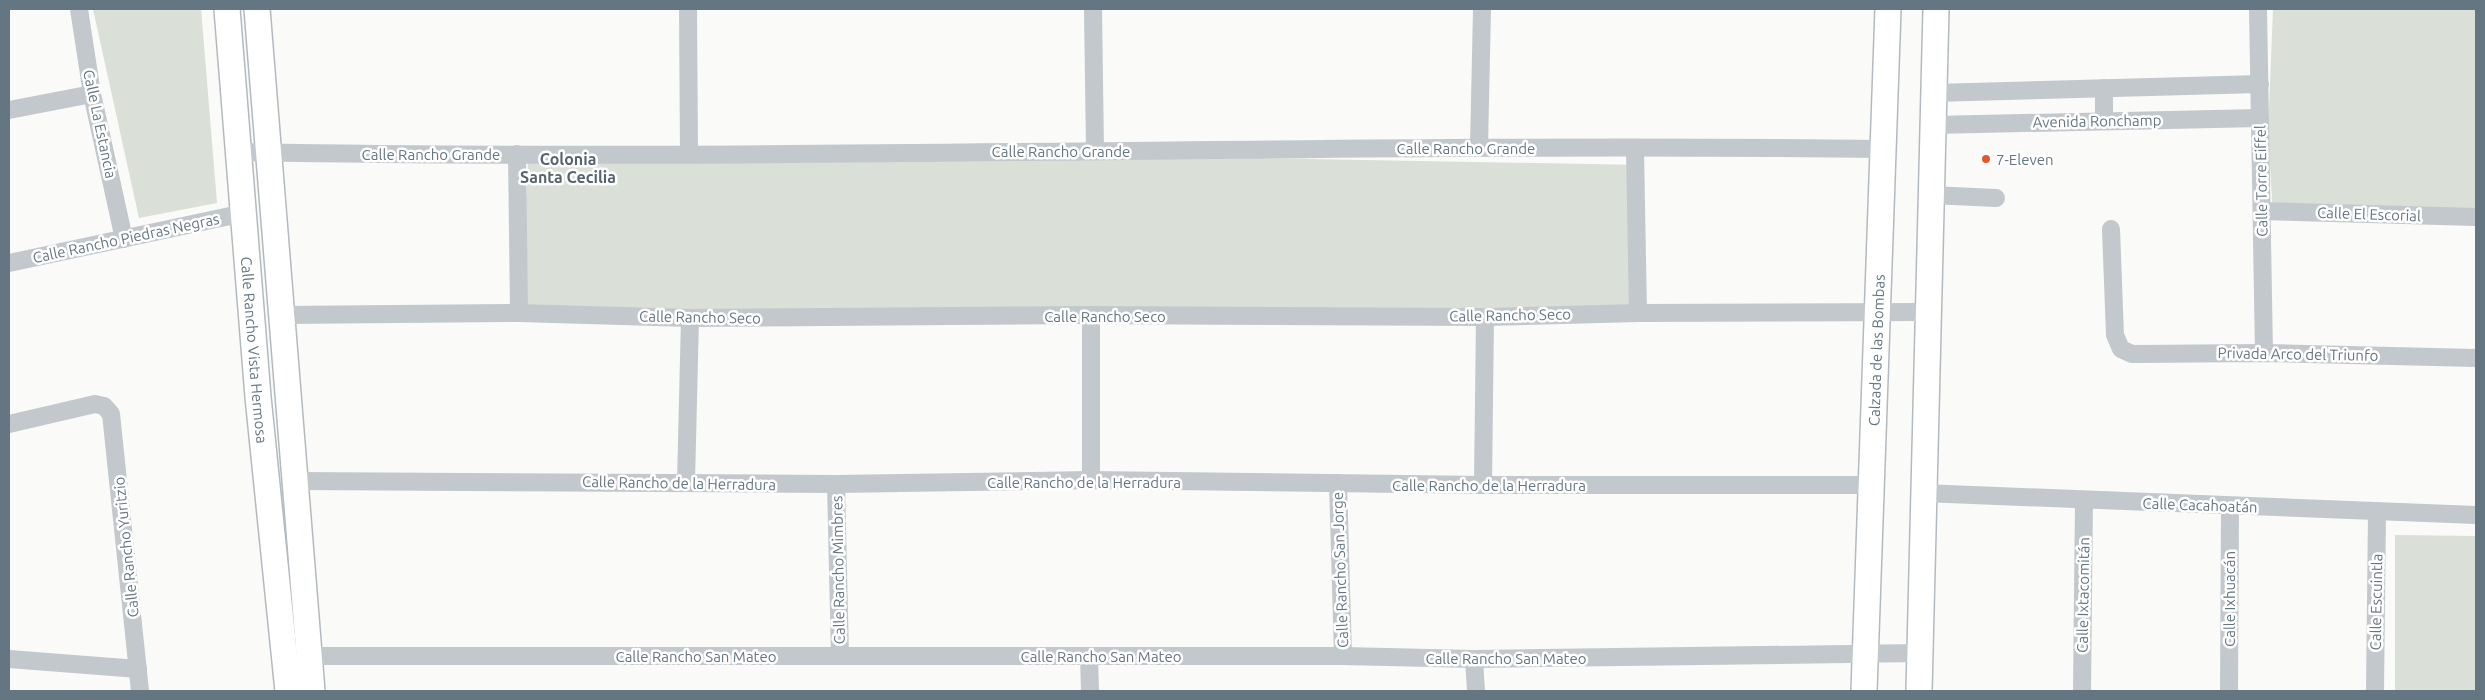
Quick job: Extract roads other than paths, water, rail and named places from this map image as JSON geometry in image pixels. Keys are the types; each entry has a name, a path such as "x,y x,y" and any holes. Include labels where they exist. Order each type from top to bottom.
{"street":[{"name":"Calle La Estancia","path":"79,9 92,94 124,239"},
{"name":"Calle Rancho Vista Hermosa","path":"227,9 258,398 288,691"},
{"name":"Calle Rancho Vista Hermosa","path":"257,9 312,691"},
{"path":"688,9 689,153"},
{"path":"1093,9 1095,151"},
{"path":"1479,147 1482,9"},
{"name":"Calzada de las Bombas","path":"1864,691 1888,9"},
{"path":"1919,691 1936,9"},
{"name":"Calle Torre Eiffel","path":"2258,9 2264,353"},
{"path":"1934,93 2260,84"},
{"path":"2104,88 2104,121"},
{"path":"9,110 92,94"},
{"name":"Avenida Ronchamp","path":"1933,125 2260,118"},
{"name":"Calle Rancho Grande","path":"238,152 516,154 1479,147 1883,149"},
{"path":"1635,149 1638,313"},
{"path":"516,154 518,313"},
{"path":"1931,195 1996,198"},
{"name":"Calle El Escorial","path":"2262,211 2476,218"},
{"name":"Calle Rancho Piedras Negras","path":"9,263 244,213"},
{"name":"Privada Arco del Triunfo","path":"2111,229 2115,336 2121,349 2132,354 2264,353 2476,358"},
{"name":"Calle Rancho Seco","path":"282,315 518,313 690,318 1091,315 1485,316 1638,313 1928,312"},
{"path":"1091,315 1091,480"},
{"path":"1484,485 1485,316"},
{"path":"686,482 690,318"},
{"path":"258,398 288,396"},
{"name":"Calle Rancho Yuritzio","path":"9,424 95,404 104,406 111,414 140,691"},
{"name":"Calle Rancho de la Herradura","path":"295,481 836,484 1091,480 1484,485 1872,485"},
{"name":"Calle Rancho San Jorge","path":"1338,483 1343,656"},
{"name":"Calle Rancho Mimbres","path":"836,484 840,656"},
{"name":"Calle Cacahoatán","path":"1924,493 2476,515"},
{"name":"Calle Ixtacomitán","path":"2082,691 2084,500"},
{"name":"Calle Ixhuacán","path":"2229,691 2230,506"},
{"name":"Calle Escuintla","path":"2375,691 2377,512"},
{"name":"Calle Rancho San Mateo","path":"284,657 1343,656 1474,659 1866,652 1919,653"},
{"path":"1089,656 1090,691"},
{"path":"9,659 138,669"},
{"path":"1474,659 1476,691"}],"place":[{"name":"7-Eleven","path":"1986,159"}],"district":[{"name":"Colonia Santa Cecilia","path":"568,168"}]}
